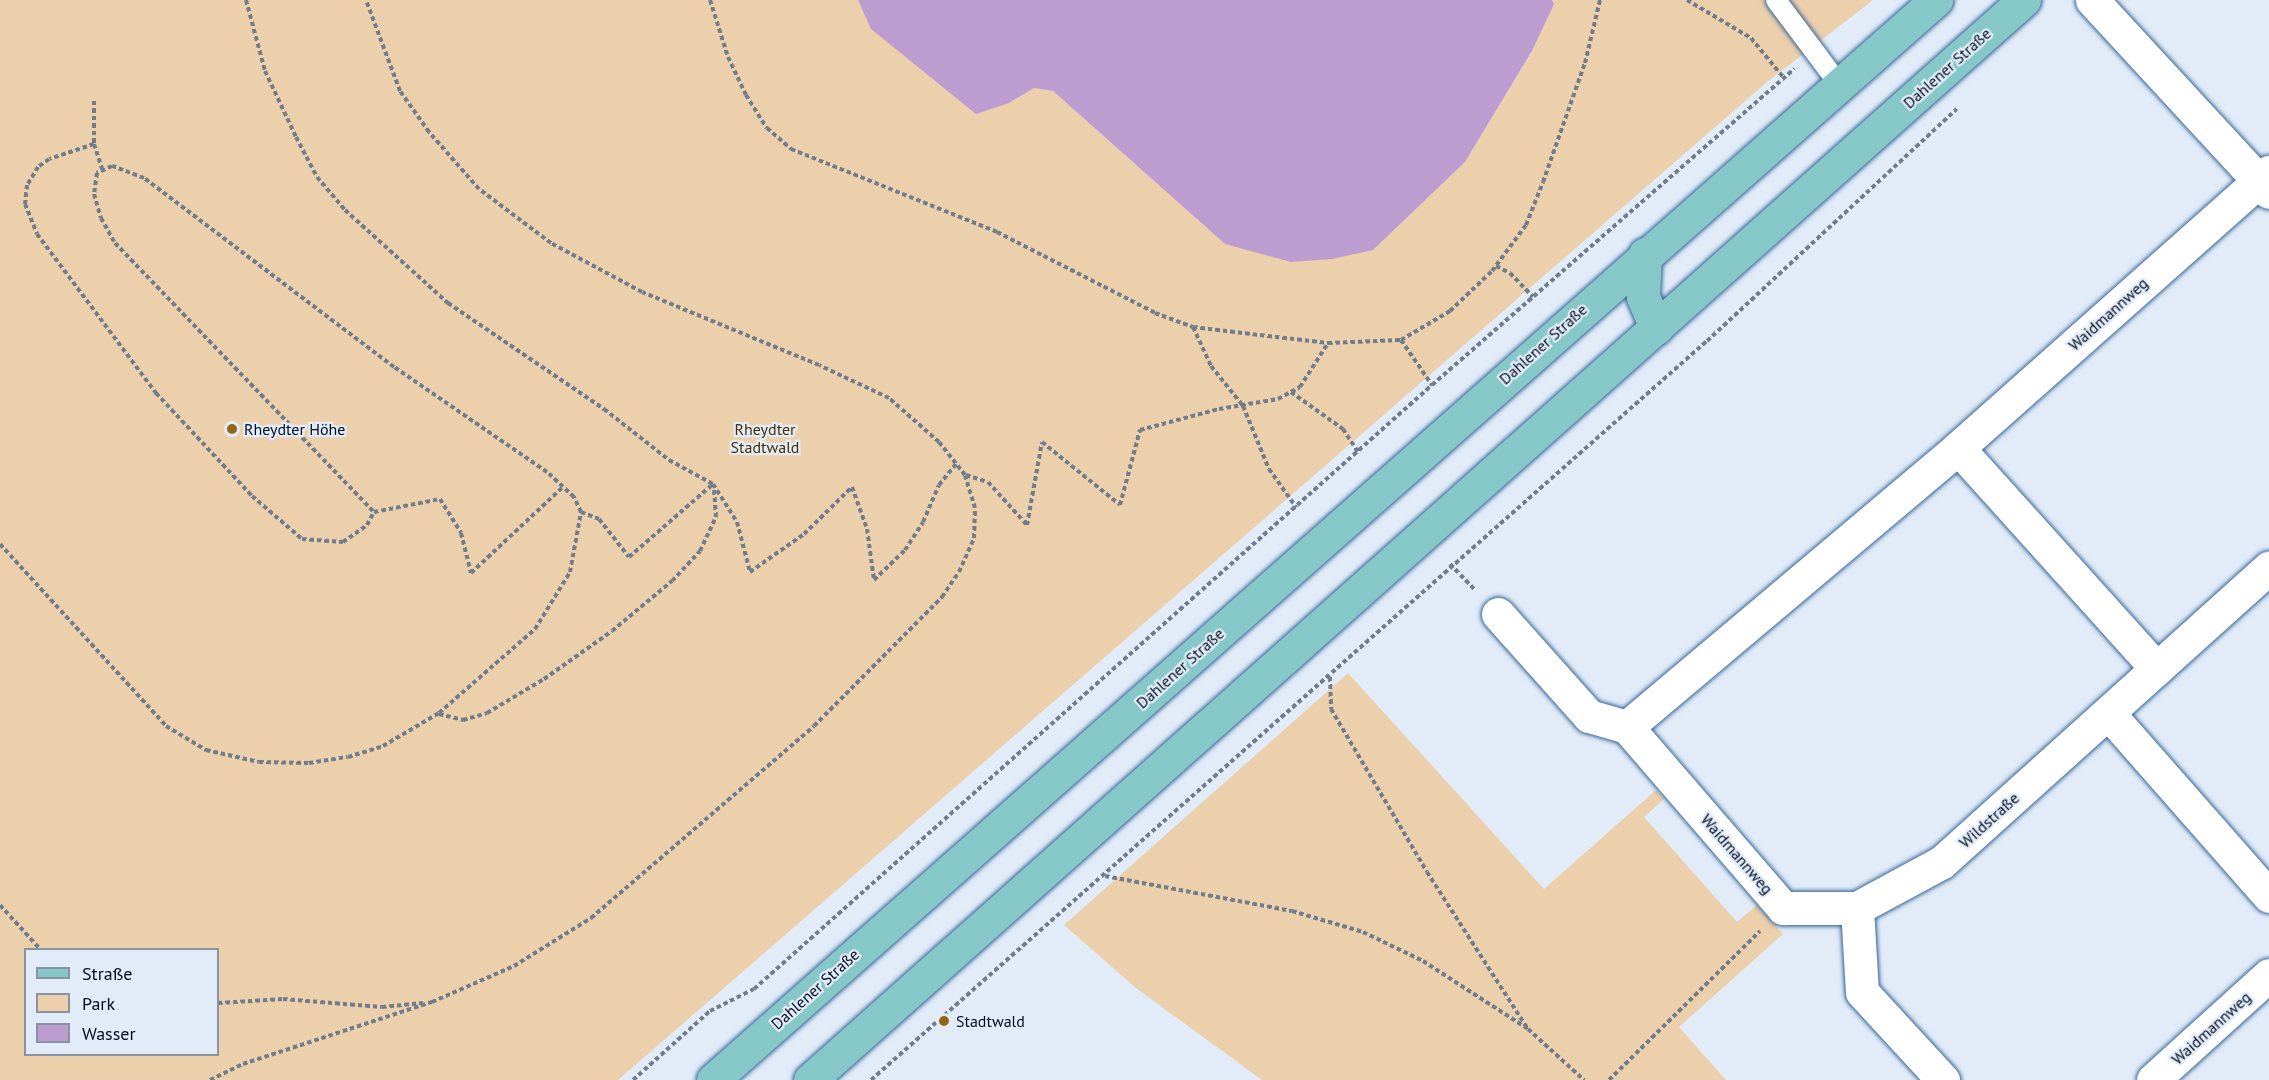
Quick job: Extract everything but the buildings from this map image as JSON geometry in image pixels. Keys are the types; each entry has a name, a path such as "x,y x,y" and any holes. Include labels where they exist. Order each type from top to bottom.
{"main road":[{"name":"Dahlener Straße","path":"713,1080 1645,254 1840,87 1936,0"},
{"name":"Dahlener Straße","path":"810,1080 2024,0"},
{"path":"1645,254 1643,297 1656,328"}],"street":[{"name":"Waidmannweg","path":"1857,908 1783,908 1627,727 1958,448 2266,182 2092,0"},
{"path":"1958,448 2157,669"},
{"name":"Wildstraße","path":"1857,908 1942,862 2269,568"},
{"path":"1498,614 1588,716 1627,727"},
{"path":"2109,714 2269,896"},
{"path":"1857,908 1862,993 1943,1080"},
{"name":"Waidmannweg","path":"2153,1080 2269,975"}],"lane":[{"path":"1776,0 1840,87"}],"path":[{"path":"246,0 265,71 317,177 361,226 448,303 604,409 669,460 713,484 737,522 750,572 804,534 852,487 867,529 874,580 905,550 924,522 939,485 956,464"},
{"path":"210,1080 243,1064 432,1002 514,966 591,918 814,726 942,597 959,572 974,538 972,490 965,475 939,442 889,398 819,365 642,292 551,243 479,189 414,112 400,90 366,0"},
{"path":"710,0 724,47 746,94 767,128 791,149 997,232 1155,313 1193,327 1328,343 1401,340 1449,311 1496,266 1526,225 1543,182 1585,63 1600,0"},
{"path":"633,1080 710,1011 754,989 1432,385 1783,77 1751,38 1687,0"},
{"path":"94,101 94,144 102,169"},
{"path":"871,1080 1707,341 1961,105"},
{"path":"94,144 60,154 38,167 27,185 25,204 38,234 156,393 252,496 302,540 343,542 367,525 374,512"},
{"path":"374,512 116,243 101,218 94,194 94,179 102,169 122,168 144,178 394,367 563,487 581,512 599,519 629,557 713,484"},
{"path":"1496,266 1510,273 1533,297"},
{"path":"1193,327 1210,366 1243,406 1269,470 1296,507"},
{"path":"1401,340 1432,385"},
{"path":"965,475 988,482 1028,525 1042,442 1120,505 1140,430 1278,399 1300,387 1328,343"},
{"path":"1291,392 1343,429 1358,452"},
{"path":"439,713 463,720 505,704 612,631 672,581 700,551 716,516 713,484"},
{"path":"374,512 440,499 461,533 471,573 563,487"},
{"path":"0,544 166,726 206,750 259,762 309,763 383,746 439,713 535,629 570,572 581,512"},
{"path":"1330,676 1331,709 1336,719 1427,872 1527,1029"},
{"path":"1105,875 1292,911 1363,932 1423,962 1527,1029 1584,1080"},
{"path":"0,905 39,948"},
{"path":"1609,1080 1783,908"},
{"path":"219,1003 283,999 382,1007 432,1002"}],"green space":[{"name":"Rheydter Stadtwald","path":"0,0 858,0 872,29 1009,103 1034,88 1053,91 1225,244 1373,250 1465,162 1532,52 1553,0 1873,0 1767,82 618,1080 0,1080"},
{"path":"1348,673 1544,889 1656,790 1664,799 1644,817 1737,922 1757,905 1783,934 1679,1027 1726,1080 1262,1080 1136,988 1064,925"}],"water":[{"path":"858,0 1552,0 1554,4 1532,51 1465,162 1373,250 1332,259 1291,262 1225,244 1053,91 1034,88 1009,103 976,114 871,29"}],"place":[{"name":"Rheydter Höhe","path":"232,429"},
{"name":"Stadtwald","path":"944,1021"}]}
